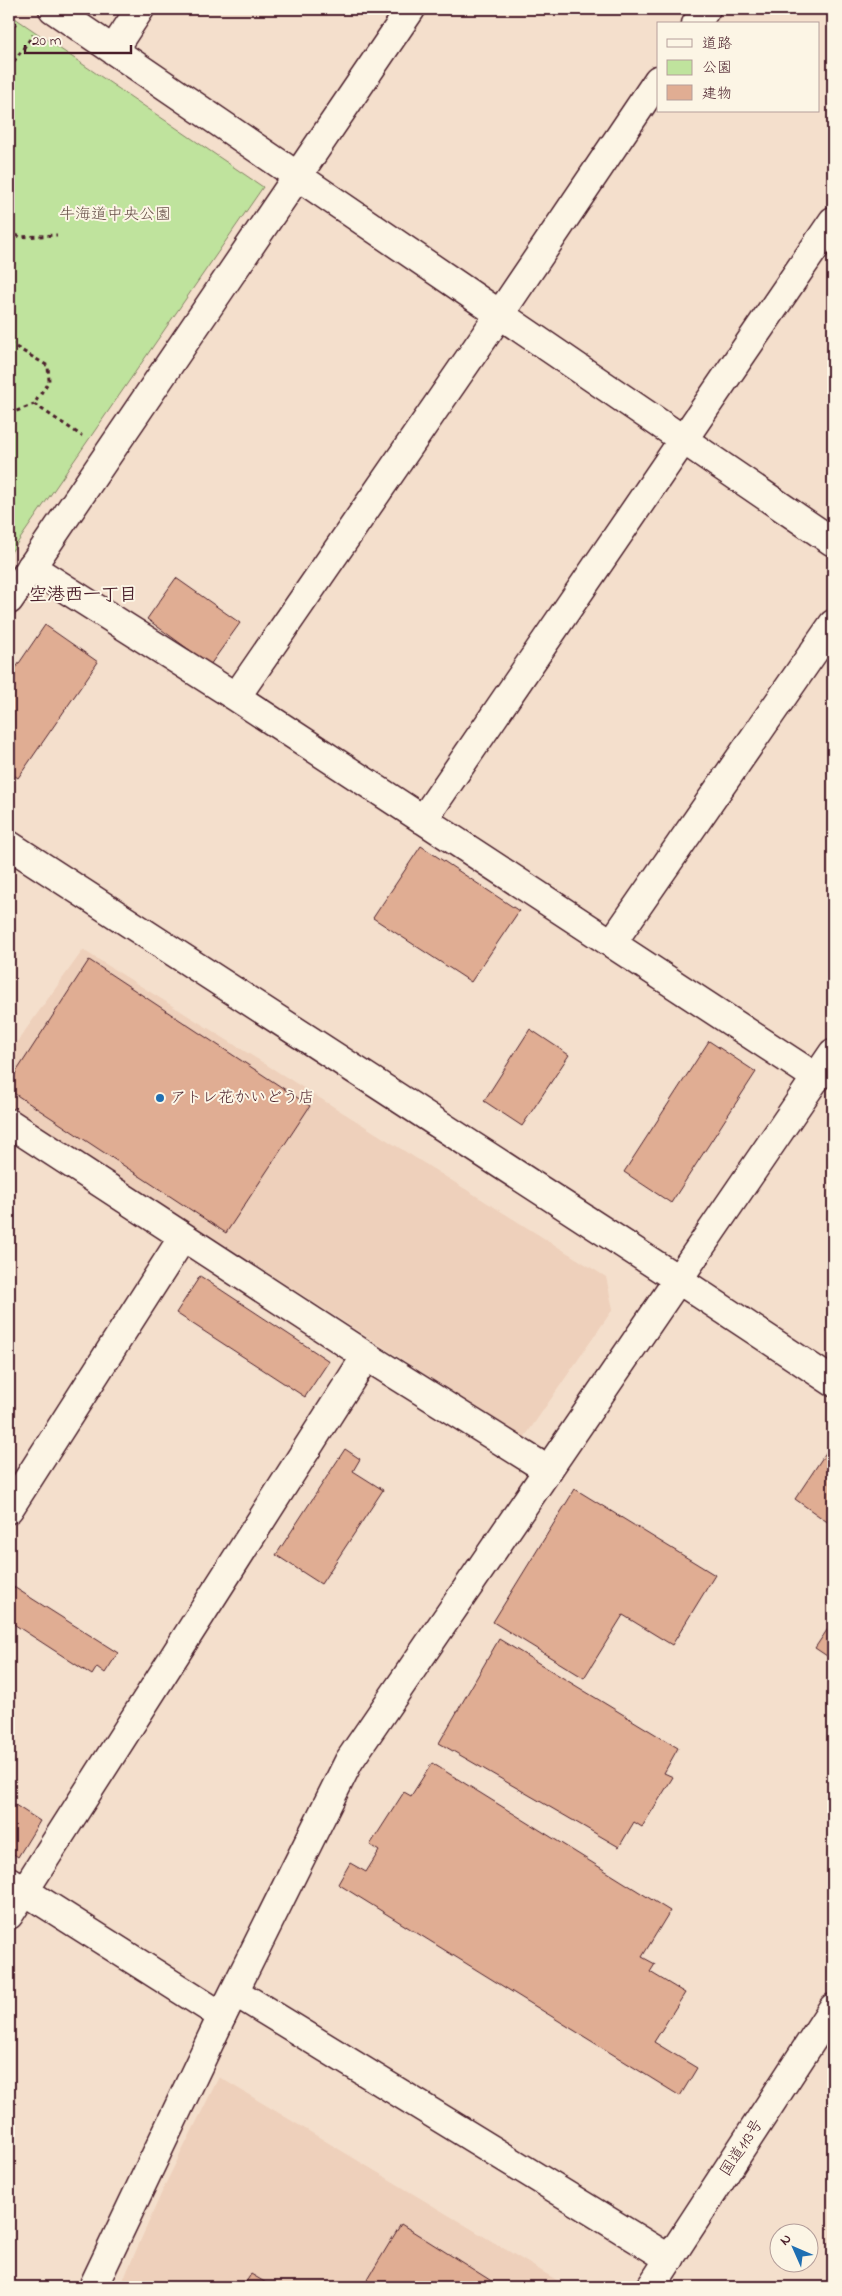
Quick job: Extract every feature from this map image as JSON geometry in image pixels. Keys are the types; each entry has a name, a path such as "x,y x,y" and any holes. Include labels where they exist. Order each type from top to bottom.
{"main road":[{"path":"53,9 833,542"},
{"path":"113,50 140,9"},
{"path":"9,600 411,9"},
{"path":"697,22 706,9"},
{"path":"236,697 500,314 657,81"},
{"path":"423,820 833,220"},
{"path":"31,567 236,697 817,1078"},
{"path":"612,944 833,624"},
{"path":"9,845 680,1280 833,1382"},
{"path":"93,2287 222,2016 349,1761 680,1280 833,1053"},
{"path":"9,1123 366,1356 548,1470"},
{"path":"9,1509 183,1237"},
{"path":"9,1915 16,1885 366,1356"},
{"path":"16,1885 222,2016"},
{"path":"235,1992 670,2259"},
{"name":"国道113号","path":"651,2287 833,2008"}],"path":[{"path":"9,32 18,20"},
{"path":"9,68 35,32"},
{"path":"9,231 20,237 57,235"},
{"path":"9,343 48,366 50,381 34,404 9,414"},
{"path":"34,404 88,440"}],"shaded area":[{"path":"83,950 606,1277 613,1309 524,1438 9,1106 9,1053"},
{"path":"219,2077 568,2287 120,2287 165,2185"}],"green space":[{"name":"牛海道中央公園","path":"9,14 263,187 9,555"}],"building":[{"path":"176,578 240,623 210,665 147,619"},
{"path":"45,625 98,662 18,778 9,772 9,678"},
{"path":"421,846 519,911 471,982 373,918"},
{"name":"アトレ花かいどう店","path":"89,960 310,1106 226,1233 9,1090 9,1083"},
{"path":"530,1029 569,1055 522,1126 484,1101"},
{"path":"709,1041 756,1072 671,1203 624,1172"},
{"path":"200,1276 329,1361 305,1397 176,1313"},
{"path":"345,1449 360,1459 353,1471 383,1490 321,1584 276,1555"},
{"path":"827,1451 833,1455 833,1526 795,1499"},
{"path":"575,1489 715,1575 672,1645 623,1615 584,1678 493,1622"},
{"path":"9,1584 118,1653 105,1673 97,1667 92,1675 9,1621"},
{"path":"833,1621 833,1660 815,1648"},
{"path":"499,1639 678,1748 664,1773 673,1777 642,1827 634,1822 619,1847 439,1743"},
{"path":"432,1763 670,1911 642,1957 655,1964 650,1972 685,1993 654,2042 697,2068 680,2096 338,1884 350,1863 366,1872 379,1851 370,1845 404,1792 411,1796"},
{"path":"9,1801 40,1821 18,1857 9,1851"},
{"path":"401,2224 501,2287 363,2287"},
{"path":"251,2274 273,2287 243,2287"}],"place":[{"name":"アトレ花かいどう店","path":"160,1098"}],"district":[{"name":"空港西一丁目","path":"83,596"}]}
